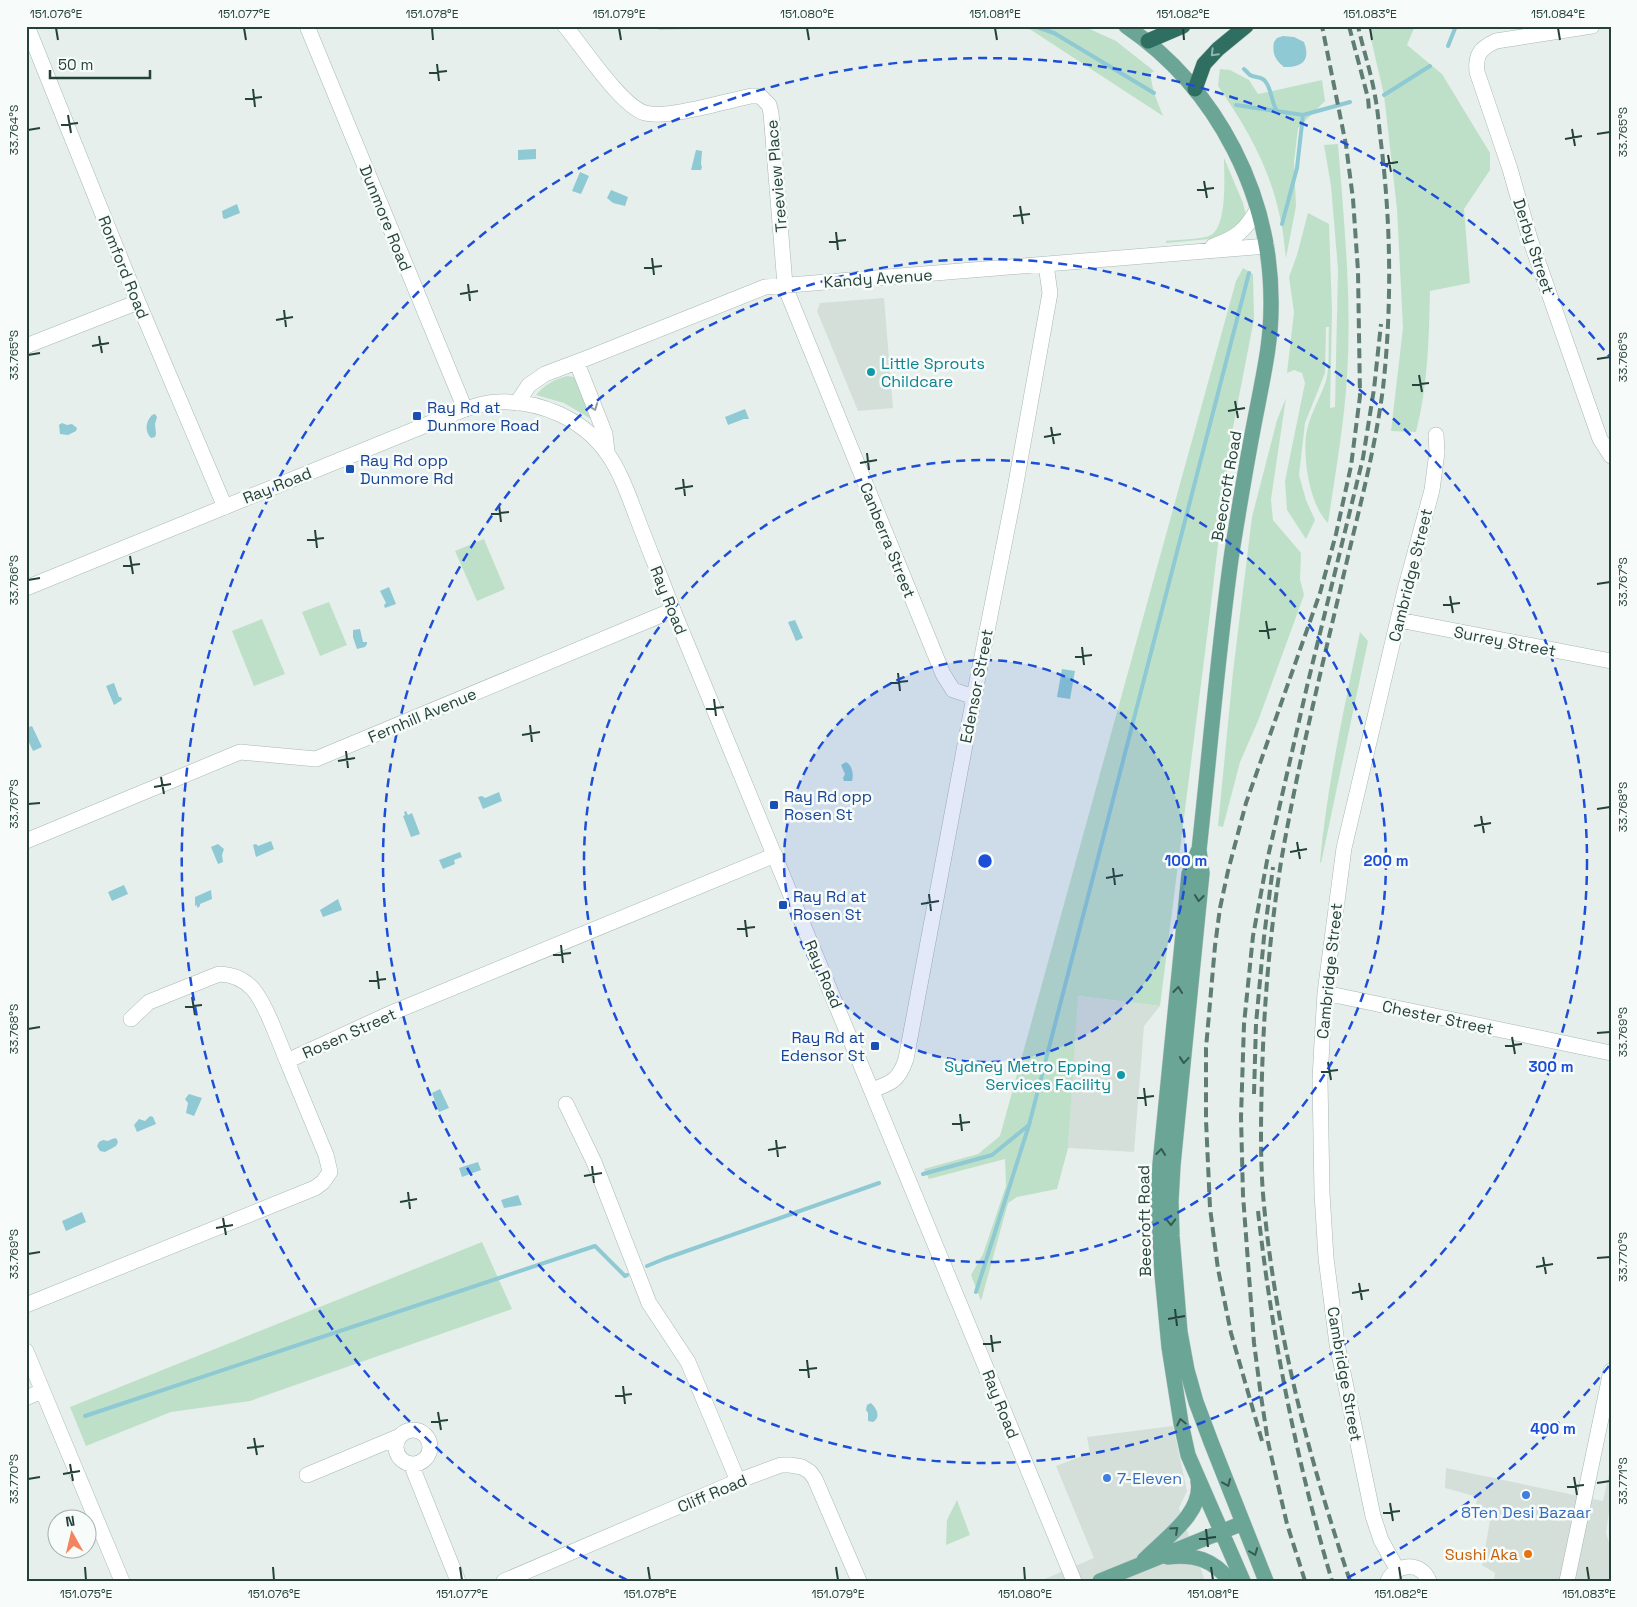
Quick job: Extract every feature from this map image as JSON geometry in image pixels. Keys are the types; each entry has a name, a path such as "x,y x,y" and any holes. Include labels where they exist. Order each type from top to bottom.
{"highway":[{"path":"1148,41 1182,26"},
{"path":"1195,89 1204,64 1218,49 1246,26"}],"main road":[{"name":"Beecroft Road","path":"1126,26 1148,41 1195,89 1234,146 1258,210 1267,246 1271,285 1270,332 1267,356 1236,525 1227,586 1199,850 1202,873 1171,1201 1180,1332 1187,1370 1202,1418 1266,1581"},
{"name":"Beecroft Road","path":"1199,850 1189,874 1160,1164 1158,1200 1162,1274 1169,1347 1188,1455 1244,1581"},
{"path":"1140,1564 1189,1515 1196,1503 1199,1484 1194,1469"},
{"path":"1100,1581 1243,1523"},
{"path":"1140,1564 1172,1557 1196,1558 1213,1564 1230,1581"}],"street":[{"name":"Romford Road","path":"27,26 138,302 225,507"},
{"name":"Dunmore Road","path":"307,26 465,409"},
{"name":"Treeview Place","path":"565,26 624,100 644,113 663,115 751,96 760,96 765,100 769,105 771,113 785,285"},
{"name":"Derby Street","path":"1592,26 1496,41 1486,45 1479,52 1476,62 1477,72 1510,169 1530,239 1600,439 1611,456"},
{"path":"1198,252 1225,242 1242,232 1258,210"},
{"name":"Kandy Avenue","path":"518,403 524,391 536,379 545,374 577,363 765,287 1267,246"},
{"name":"Edensor Street","path":"872,1090 890,1084 901,1073 906,1060 1014,494 1050,293 1046,265"},
{"name":"Canberra Street","path":"785,285 943,674 953,690 974,697"},
{"path":"26,346 138,302"},
{"name":"Ray Road","path":"577,363 605,434 607,452"},
{"name":"Ray Road","path":"26,588 465,409 490,403 518,403 548,409 579,424 607,452 617,468 673,610 1074,1581"},
{"name":"Cambridge Street","path":"1429,1581 1423,1571 1410,1566 1392,1575 1373,1516 1337,1344 1326,1258 1322,1193 1320,1080 1325,993 1344,848 1398,620 1432,490 1437,452 1436,435"},
{"name":"Fernhill Avenue","path":"26,841 240,752 316,759 673,610"},
{"name":"Surrey Street","path":"1398,620 1611,661"},
{"name":"Rosen Street","path":"26,1305 314,1188 323,1182 330,1172 326,1155 287,1061 390,1014 775,855"},
{"path":"131,1019 149,1002 219,974 228,974 247,984 258,995 287,1061"},
{"name":"Chester Street","path":"1325,993 1611,1053"},
{"path":"566,1104 594,1162 649,1303 688,1362 738,1481"},
{"path":"26,1351 122,1581"},
{"path":"1567,1581 1611,1371"},
{"path":"26,1398 42,1391"},
{"path":"307,1475 398,1437 405,1432 416,1430 429,1439 430,1450 428,1455 420,1463 411,1464 403,1461 399,1457 396,1446 398,1437"},
{"path":"411,1464 458,1581"},
{"name":"Cliff Road","path":"504,1581 738,1481 781,1465 790,1464 802,1467 815,1478 859,1581"}],"shaded area":[{"path":"884,298 893,408 858,411 817,311 820,303"},
{"name":"Sydney Metro Epping Services Facility","path":"1077,996 1160,1006 1144,1026 1134,1152 1068,1148"},
{"name":"7-Eleven","path":"1173,1426 1187,1491 1179,1508 1205,1581 1040,1581 1094,1558 1056,1466 1090,1453 1087,1437"},
{"path":"1611,1465 1611,1511 1609,1511 1606,1533 1611,1549 1610,1581 1494,1581 1495,1573 1482,1565 1490,1521 1473,1514 1478,1497 1445,1488 1446,1468 1603,1501"}],"green space":[{"path":"656,26 784,26 659,30"},
{"path":"1025,26 1083,26 1116,41 1154,71 1150,74 1154,93 1163,116"},
{"path":"1368,26 1415,26 1407,45 1442,74 1490,153 1490,170 1464,209 1470,283 1430,291 1425,380 1416,432 1391,431 1403,328 1397,209 1384,95"},
{"path":"1220,69 1230,70 1249,80 1258,94 1322,80 1325,101 1298,128 1294,162 1296,206 1286,258 1275,196 1255,146 1218,86"},
{"path":"1338,144 1349,318 1346,395 1328,523 1312,494 1305,446 1309,422 1326,381 1329,327 1326,327 1325,373 1305,423 1299,475 1306,500 1315,520 1306,539 1287,510 1285,481 1305,383 1302,373 1294,370 1287,373 1294,312 1289,277 1308,213 1329,224 1332,311 1330,408 1335,407 1338,269 1331,186 1324,145"},
{"path":"1224,158 1243,203 1246,215 1243,223 1220,238 1166,243 1166,241 1206,237 1215,231 1222,213 1224,201"},
{"path":"1243,268 1253,274 1254,319 1230,443 1160,1006 1078,996 1068,1148 1057,1189 1017,1197 1008,1203 981,1301 971,1275 983,1254 1006,1186 1005,1159 929,1179 924,1169 978,1154 1000,1136 1236,281"},
{"path":"567,376 574,377 578,383 591,419 564,403 536,395 550,383"},
{"path":"1286,398 1271,499 1273,520 1301,553 1300,579 1304,595 1258,721 1240,762 1223,827 1218,826 1233,672 1252,517 1277,420"},
{"path":"484,539 505,589 477,601 455,551"},
{"path":"329,602 347,645 320,656 302,612"},
{"path":"262,619 285,674 254,686 232,631"},
{"path":"1360,632 1368,641 1321,863 1323,833 1332,776"},
{"path":"482,1242 512,1309 250,1401 171,1412 86,1446 70,1407"},
{"path":"957,1500 970,1535 946,1545 947,1520"}],"water":[{"path":"1283,36 1294,37 1304,42 1306,54 1303,62 1296,66 1284,67 1278,62 1273,50 1274,42 1277,38"},
{"path":"536,149 536,159 518,160 518,150"},
{"path":"696,150 702,151 702,167 701,170 691,170"},
{"path":"580,172 589,176 581,194 572,191"},
{"path":"611,190 628,197 625,206 613,203 607,198"},
{"path":"237,204 240,213 225,219 223,218 222,211"},
{"path":"745,409 749,419 728,425 725,417"},
{"path":"155,414 157,417 155,424 156,434 155,437 151,438 147,432 147,423 150,417"},
{"path":"62,423 72,424 77,428 76,431 68,435 60,434 59,425"},
{"path":"389,587 396,604 385,608 384,605 386,603 380,591"},
{"path":"795,620 803,638 796,641 788,622"},
{"path":"360,629 363,642 367,642 367,644 365,647 357,649 353,630"},
{"path":"1062,669 1075,671 1070,699 1057,697"},
{"path":"114,683 122,700 114,705 106,686"},
{"path":"32,726 42,747 33,751 26,736 26,728"},
{"path":"846,762 852,770 852,781 844,781 843,778 845,774 841,765"},
{"path":"499,792 502,801 483,809 478,797 482,796 485,798"},
{"path":"406,811 408,815 412,813 420,834 411,837 403,816"},
{"path":"271,841 274,849 256,857 253,845 256,844 258,846"},
{"path":"218,844 224,849 222,855 223,862 218,864 211,847"},
{"path":"460,852 462,857 454,860 455,864 443,869 439,860"},
{"path":"124,885 128,894 112,901 108,892"},
{"path":"211,890 212,899 200,904 197,908 197,905 195,906 195,897"},
{"path":"338,899 342,910 323,917 320,910"},
{"path":"440,1089 449,1108 439,1112 432,1093"},
{"path":"189,1094 202,1098 194,1116 186,1113 188,1103 185,1099"},
{"path":"150,1116 153,1117 156,1124 137,1132 134,1125 139,1119 145,1121"},
{"path":"116,1138 118,1142 116,1146 105,1152 100,1151 97,1146 103,1140 108,1141"},
{"path":"478,1162 481,1170 462,1177 459,1168"},
{"path":"518,1195 522,1205 504,1208 501,1200"},
{"path":"82,1212 86,1222 66,1231 62,1221"},
{"path":"871,1403 877,1413 877,1418 873,1422 868,1421 866,1410 867,1405"}],"waterway":[{"path":"1034,26 1054,33 1154,93"},
{"path":"1448,46 1456,26"},
{"path":"1384,95 1430,66"},
{"path":"1244,69 1250,75 1262,78 1265,81 1277,111"},
{"path":"1236,105 1303,115 1350,102"},
{"path":"1282,224 1297,168 1303,115"},
{"path":"976,1292 1029,1125 1249,273"},
{"path":"923,1174 992,1155 1029,1125"},
{"path":"647,1266 879,1183"},
{"path":"85,1416 595,1246 625,1276 627,1275"}],"railway":[{"path":"1262,1441 1231,1333 1218,1269 1210,1208 1206,1120 1206,1048 1215,946 1220,908 1228,871 1246,803 1320,593 1336,534 1351,466 1360,396 1358,271 1353,199 1346,145 1322,26"},
{"path":"1349,26 1368,98 1369,110"},
{"path":"1350,1581 1320,1486 1284,1341 1268,1243 1261,1165 1261,1135 1266,995 1281,862 1304,745 1373,450 1386,358 1389,296 1387,204 1376,102 1358,26"},
{"path":"1305,1581 1287,1524 1268,1442 1254,1343 1243,1195 1241,1117 1244,1024 1253,936 1267,861 1308,682 1363,458 1374,389 1381,324"},
{"path":"1254,1094 1256,1024 1273,867"},
{"path":"1258,1211 1270,1305 1296,1444 1332,1581"}],"place":[{"name":"Little Sprouts Childcare","path":"871,372"},
{"name":"Ray Rd at Dunmore Road","path":"417,416"},
{"name":"Ray Rd opp Dunmore Rd","path":"350,469"},
{"name":"Ray Rd opp Rosen St","path":"774,805"},
{"name":"Ray Rd at Rosen St","path":"783,905"},
{"name":"Ray Rd at Edensor St","path":"875,1046"},
{"name":"Sydney Metro Epping Services Facility","path":"1121,1075"},
{"name":"7-Eleven","path":"1107,1478"},
{"name":"8Ten Desi Bazaar","path":"1526,1495"},
{"name":"Sushi Aka","path":"1528,1554"}]}
